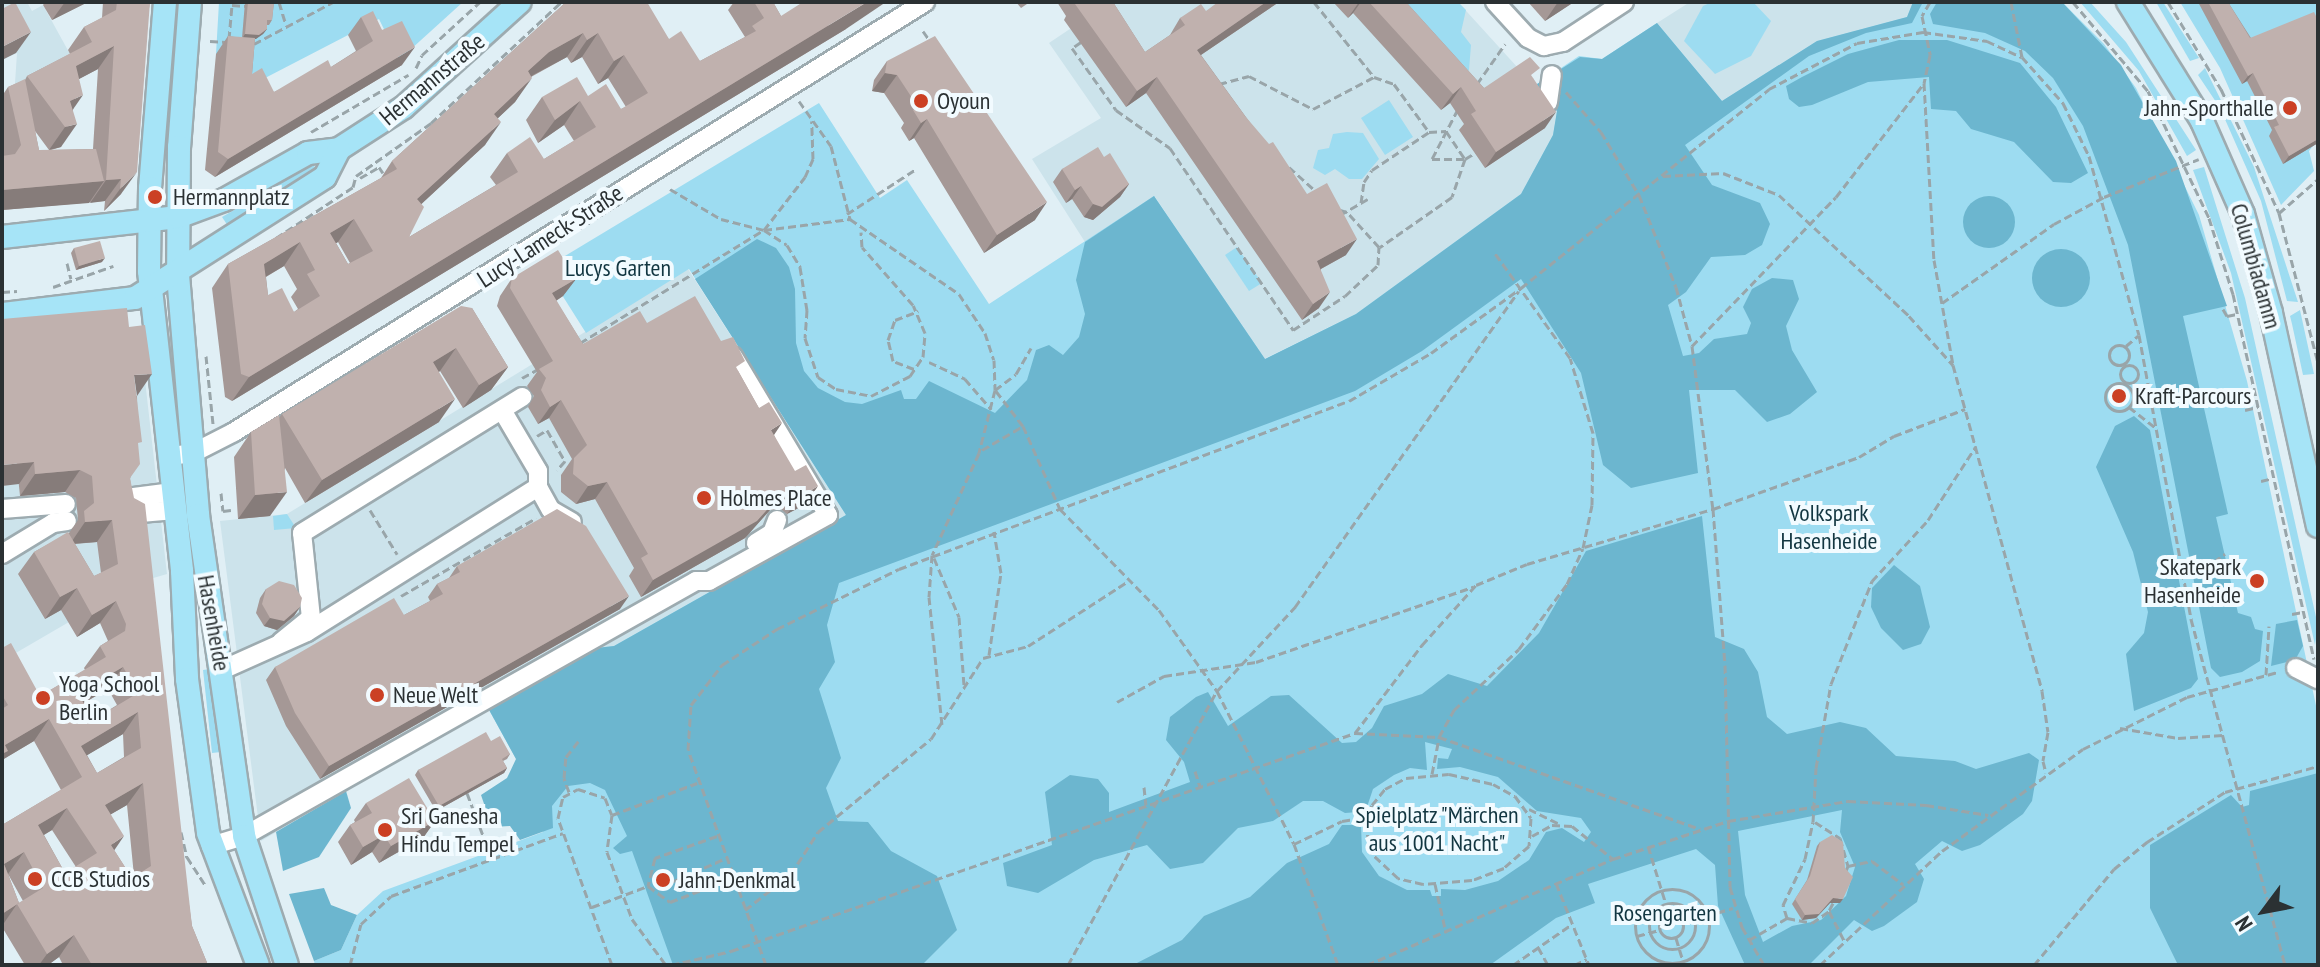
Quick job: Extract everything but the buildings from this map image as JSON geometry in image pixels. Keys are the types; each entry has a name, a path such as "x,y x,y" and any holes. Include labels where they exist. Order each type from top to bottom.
{"main road":[{"path":"150,291 149,223 165,2"},
{"path":"2,314 118,304 178,275 178,217 190,2"},
{"name":"Hermannstraße","path":"178,217 224,200 308,153 339,149 404,107 520,2"},
{"name":"Columbiadamm","path":"2116,2 2143,26"},
{"name":"Columbiadamm","path":"2128,2 2177,76 2217,151 2259,264 2318,526"},
{"name":"Hermannstraße","path":"178,275 325,177 339,149"},
{"path":"2,237 149,223 178,217"},
{"name":"Hasenheide","path":"178,275 211,627 222,670 244,836 287,965"},
{"name":"Hasenheide","path":"150,291 174,501 196,761 211,846 258,965"},
{"path":"196,761 217,777 236,778"}],"street":[{"name":"Lucy-Lameck-Straße","path":"169,457 195,452 535,249 574,218 925,2"},
{"path":"1495,2 1528,38 1544,46 1563,42 1624,2"},
{"path":"1548,102 1552,75"},
{"path":"696,581 709,581 828,515 733,356"},
{"path":"281,642 311,618 302,533 502,410 520,389"},
{"path":"502,410 538,471 538,487 551,510 589,532"},
{"path":"222,670 307,632 334,612 538,487"},
{"path":"128,506 174,501"},
{"path":"2,509 59,513 2,554"},
{"path":"211,846 244,836 696,581 772,533 777,520"},
{"path":"624,592 637,614"},
{"path":"2296,668 2318,679"}],"path":[{"path":"279,2 286,26"},
{"path":"210,41 253,45 333,2"},
{"path":"393,80 418,67 422,55 480,2"},
{"path":"267,243 353,187 356,176 431,123 561,2"},
{"path":"1314,2 1374,77 1394,84 1429,132"},
{"path":"1930,2 1922,16 1930,55 1924,83 1942,304 1953,365 2042,691 2048,732 2043,761 2046,773"},
{"path":"2011,2 2022,57"},
{"path":"1820,965 1903,884 1988,815 2046,773 2118,728 2210,689 2315,665 2237,314 2187,165 2135,72 2073,2"},
{"path":"2168,2 2221,89 2279,213 2318,363"},
{"path":"229,43 232,4 245,6"},
{"path":"923,31 934,47"},
{"path":"766,965 697,783 686,726 691,705 722,665 847,592 932,555 1349,401 1431,353 1521,288 1639,195 1717,127 1805,66 1882,36 1923,32 1987,41 2022,57 2063,103 2104,197 2139,335 2182,576 2285,965"},
{"path":"1086,39 1072,48 1116,110 1170,148 1293,330 1345,296 1378,265 1379,247 1347,212 1334,208"},
{"path":"1472,90 1505,44"},
{"path":"1552,75 1601,132 1639,195 1666,259 1692,346 1713,509 1725,665 1728,821 1734,908 1764,965"},
{"path":"1203,89 1249,76 1313,109 1374,77"},
{"path":"1692,346 1812,222 1924,83"},
{"path":"790,87 837,161 849,216 861,230 959,294 985,333 995,390 991,409 979,453 932,555 929,597 942,724"},
{"path":"1464,101 1432,159 1465,159 1475,153"},
{"path":"764,230 809,168 812,119"},
{"path":"1446,131 1465,159"},
{"path":"1361,203 1372,170 1429,132 1446,131"},
{"path":"1942,304 2035,235 2104,197 2217,151"},
{"path":"1379,247 1452,197 1465,159"},
{"path":"1284,162 1325,199"},
{"path":"360,178 379,167 383,173"},
{"path":"568,351 764,230 849,216 916,169"},
{"path":"1288,178 1296,173"},
{"path":"1660,176 1723,173 1755,182 1812,222 1953,365"},
{"path":"2279,213 2318,179"},
{"path":"670,189 721,219 764,230 787,245 800,267 805,338 818,377 836,389 871,396 899,386 915,369 925,341 918,311 867,254 861,230"},
{"path":"1337,217 1368,199"},
{"path":"1432,774 1439,737 1454,710 1519,649 1550,611 1583,548 1595,460 1586,400 1570,358 1494,252"},
{"path":"67,263 72,258"},
{"path":"67,263 74,265"},
{"path":"67,263 72,280"},
{"path":"39,289 113,266"},
{"path":"1068,965 1104,890 1161,799 1217,691 1240,664 1267,642 1303,596 1521,288"},
{"path":"2,292 27,290"},
{"path":"2223,309 2227,316 2237,314"},
{"path":"915,369 893,361 888,340 895,320 918,311"},
{"path":"2139,335 2126,346 2115,345 2108,355 2114,364 2125,365 2139,373"},
{"path":"2126,346 2121,375 2133,398 2129,407"},
{"path":"995,390 1016,374 1031,348"},
{"path":"205,351 212,409"},
{"path":"929,362 965,379 991,409"},
{"path":"520,389 543,366"},
{"path":"2146,372 2139,373 2126,384 2114,383 2105,396 2114,410 2129,407 2157,429"},
{"path":"995,390 1023,426 1060,509 1130,580 1217,691 1294,844 1338,965"},
{"path":"2245,410 2258,407"},
{"path":"1117,702 1164,676 1240,664 1583,548 1713,509 1859,457 1894,436 1965,409"},
{"path":"979,453 1023,426"},
{"path":"547,430 565,461 554,476"},
{"path":"1787,918 1783,905 1798,879 1813,822 1831,684 1872,581 1928,520 1976,446"},
{"path":"2261,481 2273,478"},
{"path":"221,493 223,511 231,510"},
{"path":"361,496 406,568"},
{"path":"745,910 791,874 818,832 901,766 942,724 964,687 989,655 1001,573 994,532"},
{"path":"2182,576 2204,569 2225,554"},
{"path":"932,555 959,617 964,687"},
{"path":"989,655 1028,646 1130,580"},
{"path":"1355,733 1422,645 1476,585"},
{"path":"2292,614 2303,612"},
{"path":"2266,675 2269,626"},
{"path":"2118,728 2178,738 2223,735"},
{"path":"569,792 598,792 612,815 607,852 623,895 632,919 668,965 757,942 1355,733 1439,737 1700,829"},
{"path":"569,792 564,778 566,757 581,738"},
{"path":"2034,965 2114,869 2174,823 2238,787 2318,766"},
{"path":"1195,771 1200,786"},
{"path":"1527,808 1532,836 1523,854 1504,868 1472,880 1435,884 1398,878 1378,863 1368,843 1367,817 1378,796 1394,783 1432,774 1493,784 1527,808 1588,837 1613,859"},
{"path":"612,815 697,783"},
{"path":"1144,787 1146,805"},
{"path":"569,792 557,810 612,965"},
{"path":"467,793 492,859"},
{"path":"1367,965 1613,859 1728,821 1813,805 1884,801 1988,815"},
{"path":"1294,844 1342,821 1367,817"},
{"path":"179,821 187,857"},
{"path":"1813,822 1840,838 1848,866 1844,875"},
{"path":"1532,836 1562,824"},
{"path":"350,965 356,934 379,904 563,833"},
{"path":"648,886 655,858 717,836"},
{"path":"1648,846 1669,914 1683,923"},
{"path":"660,887 726,858"},
{"path":"1848,866 1882,864 1903,884"},
{"path":"648,886 670,902 733,878"},
{"path":"1556,883 1589,965"},
{"path":"1435,884 1446,933"},
{"path":"591,907 648,886"},
{"path":"1662,890 1695,896 1707,916 1702,948 1683,961 1660,961 1637,936 1643,903 1662,890"},
{"path":"1666,903 1683,906 1694,919 1694,933 1679,948 1665,948 1650,933 1654,911 1666,903"},
{"path":"1749,940 1787,918 1812,923 1829,911 1833,903"},
{"path":"1683,961 1676,938 1683,923 1734,908"},
{"path":"1829,911 1844,941"},
{"path":"1660,930 1661,920 1669,914"},
{"path":"1513,965 1573,924"},
{"path":"1637,936 1660,930 1676,938"},
{"path":"1538,947 1548,965"},
{"path":"1574,965 1587,959"}],"shaded area":[{"path":"2,2 27,2 32,11 43,5 76,65 14,98 17,53 2,60"},
{"path":"1110,2 1458,2 1557,111 1553,135 1521,194 1356,314 1264,359 1155,197 1085,242 1032,159 1101,118 1049,43"},
{"path":"1690,2 1913,2 1907,17 1817,41 1722,101 1657,23"},
{"path":"1913,2 1923,2 1912,23 1866,33 1809,56 1685,145 1712,185 1760,203 1770,224 1762,245 1745,255 1711,257 1686,292 1668,305 1683,356 1699,353 1714,339 1747,334 1751,323 1743,307 1752,289 1772,278 1793,280 1799,299 1786,326 1792,350 1817,392 1790,414 1767,422 1735,390 1689,390 1698,473 1631,488 1603,465 1581,373 1521,279 1422,351 1355,391 839,583 827,625 835,662 819,689 841,758 826,788 838,821 868,822 891,851 937,876 957,930 922,965 673,965 632,851 620,854 613,848 627,836 605,790 590,783 568,786 552,806 553,828 520,840 510,826 492,827 481,795 507,778 516,759 488,708 587,649 614,646 846,515 695,279 757,239 776,248 789,267 795,289 796,343 804,371 818,388 845,402 862,404 901,390 904,399 916,399 929,381 995,413 1027,380 1036,350 1049,345 1063,355 1079,337 1085,314 1076,280 1085,242 1154,196 1265,359 1356,314 1521,194 1553,135 1557,111 1534,86 1580,57 1602,59 1657,23 1722,101 1817,41 1907,17"},
{"path":"1937,2 2062,2 2121,65 2176,161 2227,306 2183,316 2228,514 2216,517 2238,613 2251,617 2255,629 2263,631 2260,661 2242,672 2220,677 2211,668 2128,245 2083,126 2053,78 2025,51 1985,33 1933,24 1930,14"},
{"path":"1899,40 1947,40 2020,63 2056,107 2088,173 2071,183 2053,182 2014,142 1971,129 1956,111 1931,109 1929,77 1868,82 1812,105 1799,107 1789,99 1786,86 1802,77 1848,54"},
{"path":"1989,196 2008,203 2015,222 2008,241 1989,248 1970,241 1963,222 1970,203"},
{"path":"2061,249 2081,258 2090,278 2081,298 2061,307 2041,298 2032,278 2041,258"},
{"path":"688,269 846,515 614,646 587,649 261,841 220,521 287,514"},
{"path":"2,326 145,380 167,574 136,583 2,661"},
{"path":"2134,416 2150,430 2198,679 2191,688 2134,711 2126,654 2144,633 2148,612 2133,552 2096,467 2115,426"},
{"path":"1702,516 1715,637 1744,649 1758,672 1767,717 1787,734 1840,722 1866,728 1896,756 1955,761 1976,769 2029,753 2039,760 2032,801 2023,814 1980,845 1962,851 1942,841 1915,864 1924,879 1917,902 1872,931 1854,920 1809,965 1745,965 1718,906 1715,865 1696,849 1588,884 1595,903 1556,918 1490,965 1133,965 1182,940 1204,916 1250,897 1287,863 1329,844 1342,825 1361,825 1362,852 1379,876 1407,890 1430,890 1432,896 1441,896 1441,889 1465,890 1498,881 1529,860 1546,832 1562,828 1584,842 1591,832 1581,818 1537,811 1498,777 1460,767 1437,769 1438,758 1448,759 1452,749 1425,742 1427,770 1410,768 1394,775 1373,789 1367,807 1358,812 1345,813 1323,801 1303,801 1273,821 1238,828 1203,863 1170,869 1147,845 1094,860 1038,893 1007,886 1003,863 1052,845 1045,792 1070,775 1098,779 1109,793 1109,812 1190,782 1184,762 1166,740 1170,717 1196,697 1208,692 1228,726 1271,696 1289,695 1342,743 1356,742 1372,728 1384,706 1422,694 1448,674 1487,686 1539,633 1586,551","holes":["1842,810 1840,832 1855,867 1846,896 1821,920 1792,926 1763,942 1745,895 1738,831"]},
{"path":"1894,565 1920,586 1930,627 1921,644 1903,650 1881,628 1871,607 1872,588"},
{"path":"2297,620 2303,646 2295,660 2271,666 2276,624"},
{"path":"2318,773 2318,965 2178,965 2150,908 2150,845 2231,795 2242,807 2249,805 2250,791"},
{"path":"346,791 351,808 319,857 283,871 276,832"},
{"path":"324,888 331,905 357,915 341,950 314,961 289,894"}],"green space":[{"path":"219,2 463,2 399,60 379,19 240,91 216,54"},
{"path":"1380,2 1458,2 1466,10 1461,32 1471,45 1469,70 1457,86"},
{"path":"1712,2 1753,2 1771,21 1751,56 1715,74 1684,41 1703,6"},
{"name":"Volkspark Hasenheide","path":"1913,2 2062,2 2104,44 2136,88 2199,215 2247,381 2318,715 2318,965 315,965 314,961 341,950 357,915 383,891 543,832 537,797 488,708 587,649 614,646 846,515 689,269 586,333 545,268 819,103 880,198 907,180 989,304 1154,196 1265,359 1356,314 1521,194 1553,135 1557,111 1534,86 1579,56 1602,59 1657,23 1722,101 1817,41 1907,17"},
{"path":"2080,2 2090,2 2126,42 2196,150 2187,156 2139,71"},
{"path":"2156,2 2163,2 2199,58 2190,61"},
{"path":"2180,2 2318,2 2318,140 2309,151 2314,171 2281,205 2220,68"},
{"path":"2205,68 2254,167 2298,302 2287,301 2261,201 2220,108 2198,75"},
{"path":"1389,100 1413,137 1385,155 1361,118"},
{"path":"1363,133 1379,159 1362,179 1349,179 1335,169 1325,175 1313,168 1318,150 1329,148 1333,134"},
{"path":"313,164 316,169 228,226 222,217"},
{"path":"2204,167 2245,298 2318,626 2315,645 2231,273 2193,170"},
{"path":"1237,247 1262,283 1249,291 1225,255"},
{"path":"2300,310 2314,374 2303,375 2290,316"},
{"path":"287,514 296,528 274,530 273,516"},
{"path":"210,669 221,752 212,753 203,670"}],"place":[{"name":"Oyoun","path":"921,101"},
{"name":"Jahn-Sporthalle","path":"2290,108"},
{"name":"Hermannplatz","path":"155,197"},
{"name":"Kraft-Parcours","path":"2119,396"},
{"name":"Holmes Place","path":"704,498"},
{"name":"Skatepark Hasenheide","path":"2257,581"},
{"name":"Neue Welt","path":"377,695"},
{"name":"Yoga School Berlin","path":"43,698"},
{"name":"Sri Ganesha Hindu Tempel","path":"385,830"},
{"name":"CCB Studios","path":"35,879"},
{"name":"Jahn-Denkmal","path":"663,880"}],"park label":[{"name":"Lucys Garten","path":"618,268"},
{"name":"Spielplatz \"Märchen aus 1001 Nacht\"","path":"1437,829"},
{"name":"Rosengarten","path":"1665,913"}]}
